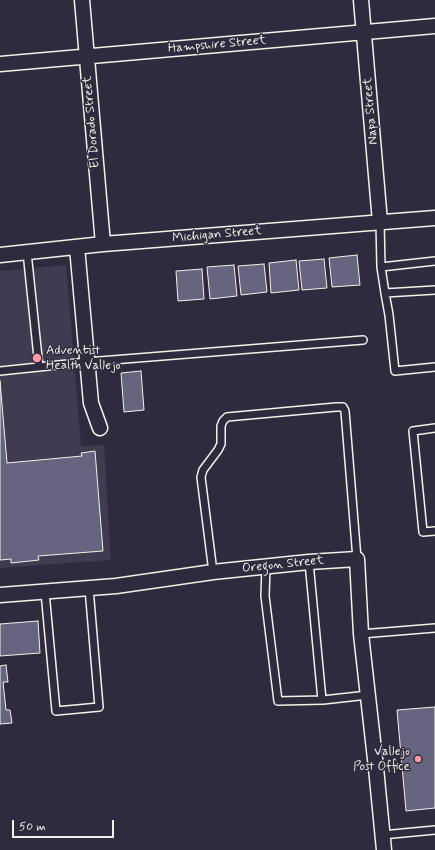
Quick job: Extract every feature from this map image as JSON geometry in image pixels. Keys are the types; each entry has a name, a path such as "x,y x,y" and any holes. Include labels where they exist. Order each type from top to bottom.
{"street":[{"name":"El Dorado Street","path":"82,0 103,244"},
{"name":"Napa Street","path":"361,0 380,222"},
{"name":"Hampshire Street","path":"0,64 435,26"},
{"name":"Michigan Street","path":"0,255 103,244 435,218"},
{"path":"77,247 91,402 100,428"},
{"path":"357,559 361,634 384,850"},
{"name":"Oregon Street","path":"0,595 116,586 213,572 309,562 357,559"}],"lane":[{"path":"380,222 381,267 390,315 395,371 435,367"},
{"path":"27,252 39,367"},
{"path":"381,267 435,261"},
{"path":"386,293 435,290"},
{"path":"0,371 87,362 363,340"},
{"path":"213,572 201,477 203,470 221,444 221,426 223,421 227,417 336,407 342,407 345,411 357,559"},
{"path":"435,428 413,431 423,532 435,531"},
{"path":"309,562 322,700"},
{"path":"266,567 265,596 278,701 322,700 368,695"},
{"path":"45,592 56,711 98,707 89,588"},
{"path":"361,634 435,628"},
{"path":"382,834 435,830"}],"shaded area":[{"name":"Adventist Health Vallejo","path":"66,265 81,446 104,445 111,560 0,568 0,271"}],"building":[{"path":"357,255 360,285 332,287 329,258"},
{"path":"324,259 327,288 302,290 299,261"},
{"path":"296,260 299,290 271,293 269,263"},
{"path":"264,264 267,292 241,295 238,266"},
{"path":"234,265 237,296 210,299 207,267"},
{"path":"202,269 204,299 178,301 176,271"},
{"path":"141,371 144,410 124,412 121,373"},
{"path":"0,381 7,463 82,456 81,453 95,451 103,551 38,556 39,560 11,563 11,559 0,560"},
{"path":"38,621 40,653 0,656 0,624"},
{"path":"6,665 8,682 3,682 6,710 10,710 12,723 0,724 0,666"},
{"name":"Vallejo Post Office","path":"435,707 435,808 406,811 397,710"}],"place":[{"name":"Adventist Health Vallejo","path":"37,358"},
{"name":"Vallejo Post Office","path":"418,759"}]}
